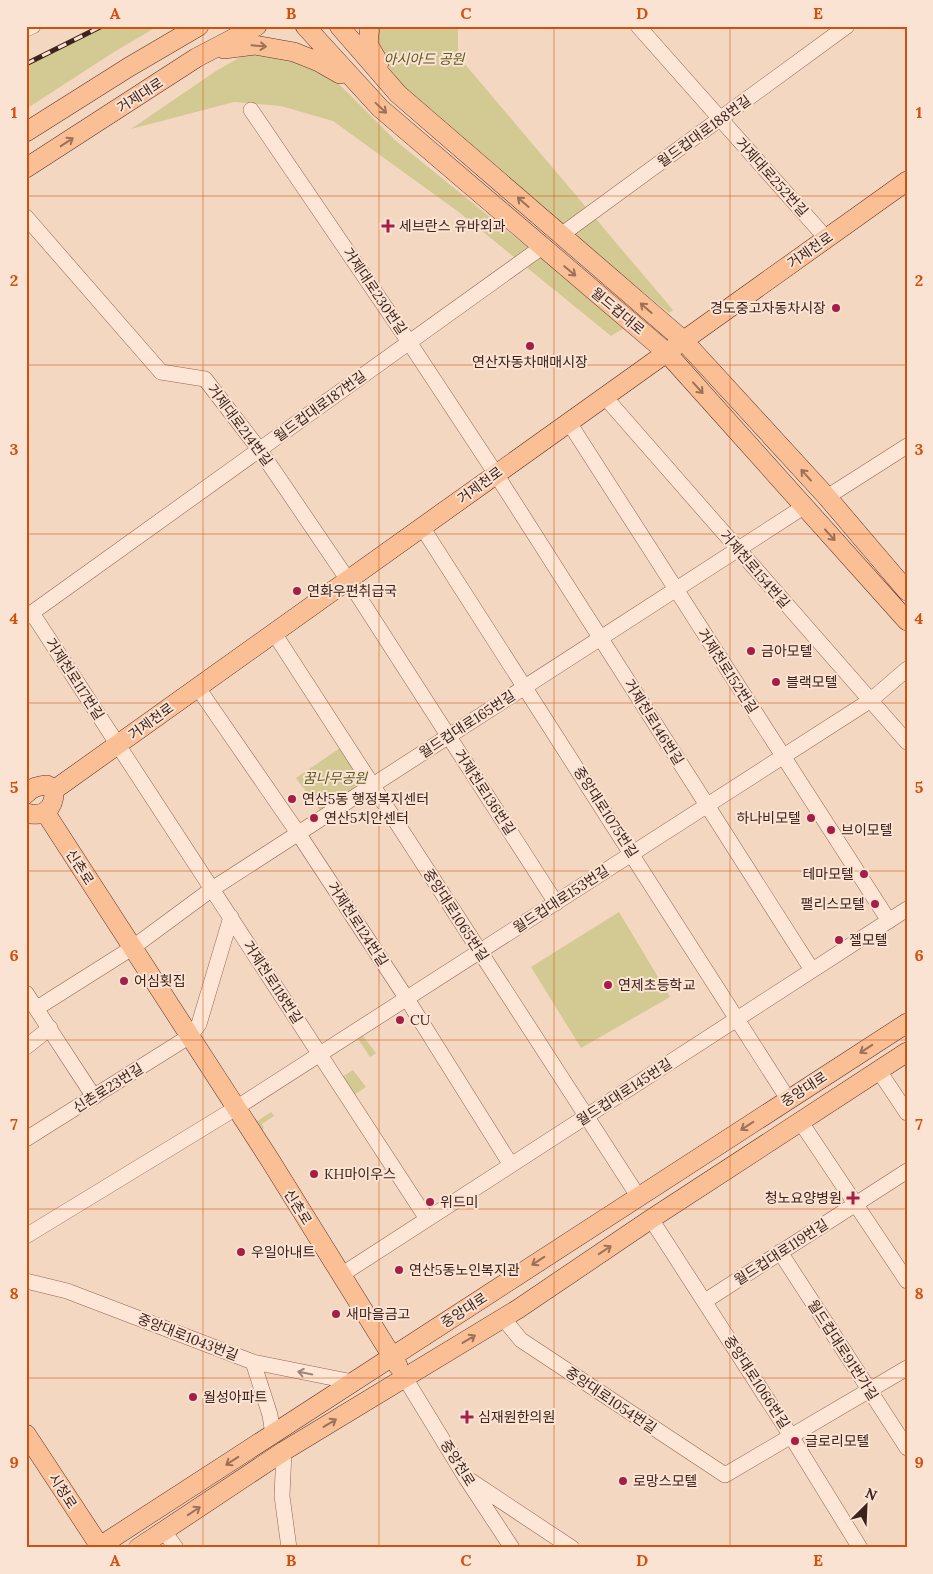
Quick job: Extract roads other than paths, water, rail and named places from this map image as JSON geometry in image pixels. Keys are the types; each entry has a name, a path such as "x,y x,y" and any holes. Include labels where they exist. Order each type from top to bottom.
{"main road":[{"name":"거제대로","path":"26,168 210,51 257,26"},
{"name":"월드컵대로","path":"305,26 380,108 666,352 907,621"},
{"name":"월드컵대로","path":"338,26 398,94 683,340 826,497 907,591"},
{"path":"370,26 368,44 398,94"},
{"path":"26,132 129,67 165,37 185,29"},
{"path":"210,51 255,45 294,52 319,62 356,83"},
{"name":"거제천로","path":"54,790 568,421 907,181"},
{"path":"27,790 47,785 54,790 55,800 50,808 35,812"},
{"name":"신촌로","path":"35,812 132,948 190,1036 405,1378"},
{"name":"중앙대로","path":"99,1547 907,1023"},
{"name":"중앙대로","path":"138,1548 284,1452 503,1318 907,1052"},
{"name":"시청로","path":"26,1434 99,1547"}],"street":[{"path":"26,29 33,26"},
{"name":"거제대로252번길","path":"638,26 826,238"},
{"name":"월드컵대로188번길","path":"561,235 847,26"},
{"name":"거제대로230번길","path":"251,110 409,342 496,474"},
{"name":"거제대로214번길","path":"26,217 161,372 205,379 259,450 348,580"},
{"name":"월드컵대로187번길","path":"29,615 542,246"},
{"name":"거제천로154번길","path":"604,396 907,742"},
{"name":"거제천로152번길","path":"568,421 889,921"},
{"path":"826,497 907,446"},
{"name":"거제천로146번길","path":"496,474 812,970"},
{"name":"월드컵대로165번길","path":"132,948 212,889 804,506"},
{"name":"중앙대로1075번길","path":"422,527 788,1099"},
{"name":"거제천로136번길","path":"348,580 556,903"},
{"name":"거제천로117번길","path":"29,615 118,745"},
{"name":"중앙대로1065번길","path":"274,633 638,1196"},
{"name":"월드컵대로153번길","path":"236,1108 871,700 907,669"},
{"name":"거제천로124번길","path":"198,688 298,834 407,999 511,1165"},
{"name":"거제천로118번길","path":"118,745 427,1219"},
{"name":"월드컵대로145번길","path":"341,1275 907,909"},
{"path":"190,1036 199,1024 231,917"},
{"path":"37,1008 132,948"},
{"path":"26,993 94,1097"},
{"path":"26,1047 50,1028"},
{"name":"신촌로23번길","path":"26,1139 190,1036"},
{"path":"879,1071 907,1113"},
{"path":"26,1236 236,1108"},
{"path":"800,1121 907,1282"},
{"name":"월드컵대로119번길","path":"705,1301 907,1170"},
{"name":"중앙대로1066번길","path":"652,1219 791,1436 860,1548"},
{"name":"월드컵대로91번가길","path":"780,1252 907,1448"},
{"name":"중앙대로1043번길","path":"26,1281 67,1291 252,1362 352,1382"},
{"name":"중앙대로1054번길","path":"503,1318 521,1340 725,1475 791,1436"},
{"path":"252,1362 270,1415 272,1434"},
{"path":"791,1436 907,1368"},
{"name":"중앙천로","path":"405,1378 466,1478 512,1548"},
{"path":"284,1452 282,1496 289,1548"},
{"path":"466,1478 572,1548"},
{"path":"164,1531 176,1548"}],"railway":[{"path":"26,64 102,26"}],"place":[{"name":"세브란스 유바외과","path":"388,226"},
{"name":"경도중고자동차시장","path":"836,308"},
{"name":"연산자동차매매시장","path":"530,346"},
{"name":"연화우편취급국","path":"297,591"},
{"name":"금아모텔","path":"751,651"},
{"name":"블랙모텔","path":"776,682"},
{"name":"연산5동 행정복지센터","path":"292,799"},
{"name":"연산5치안센터","path":"314,818"},
{"name":"하나비모텔","path":"811,818"},
{"name":"브이모텔","path":"831,830"},
{"name":"테마모텔","path":"864,874"},
{"name":"팰리스모텔","path":"875,904"},
{"name":"젤모텔","path":"839,940"},
{"name":"어심횟집","path":"124,981"},
{"name":"연제초등학교","path":"608,985"},
{"name":"CU","path":"400,1020"},
{"name":"KH마이우스","path":"314,1174"},
{"name":"청노요양병원","path":"853,1198"},
{"name":"위드미","path":"430,1202"},
{"name":"우일아내트","path":"241,1252"},
{"name":"연산5동노인복지관","path":"399,1270"},
{"name":"새마을금고","path":"336,1314"},
{"name":"월성아파트","path":"193,1397"},
{"name":"심재원한의원","path":"467,1417"},
{"name":"글로리모텔","path":"795,1441"},
{"name":"로망스모텔","path":"623,1481"}],"park label":[{"name":"아시아드 공원","path":"424,59"},
{"name":"꿈나무공원","path":"335,778"}]}
